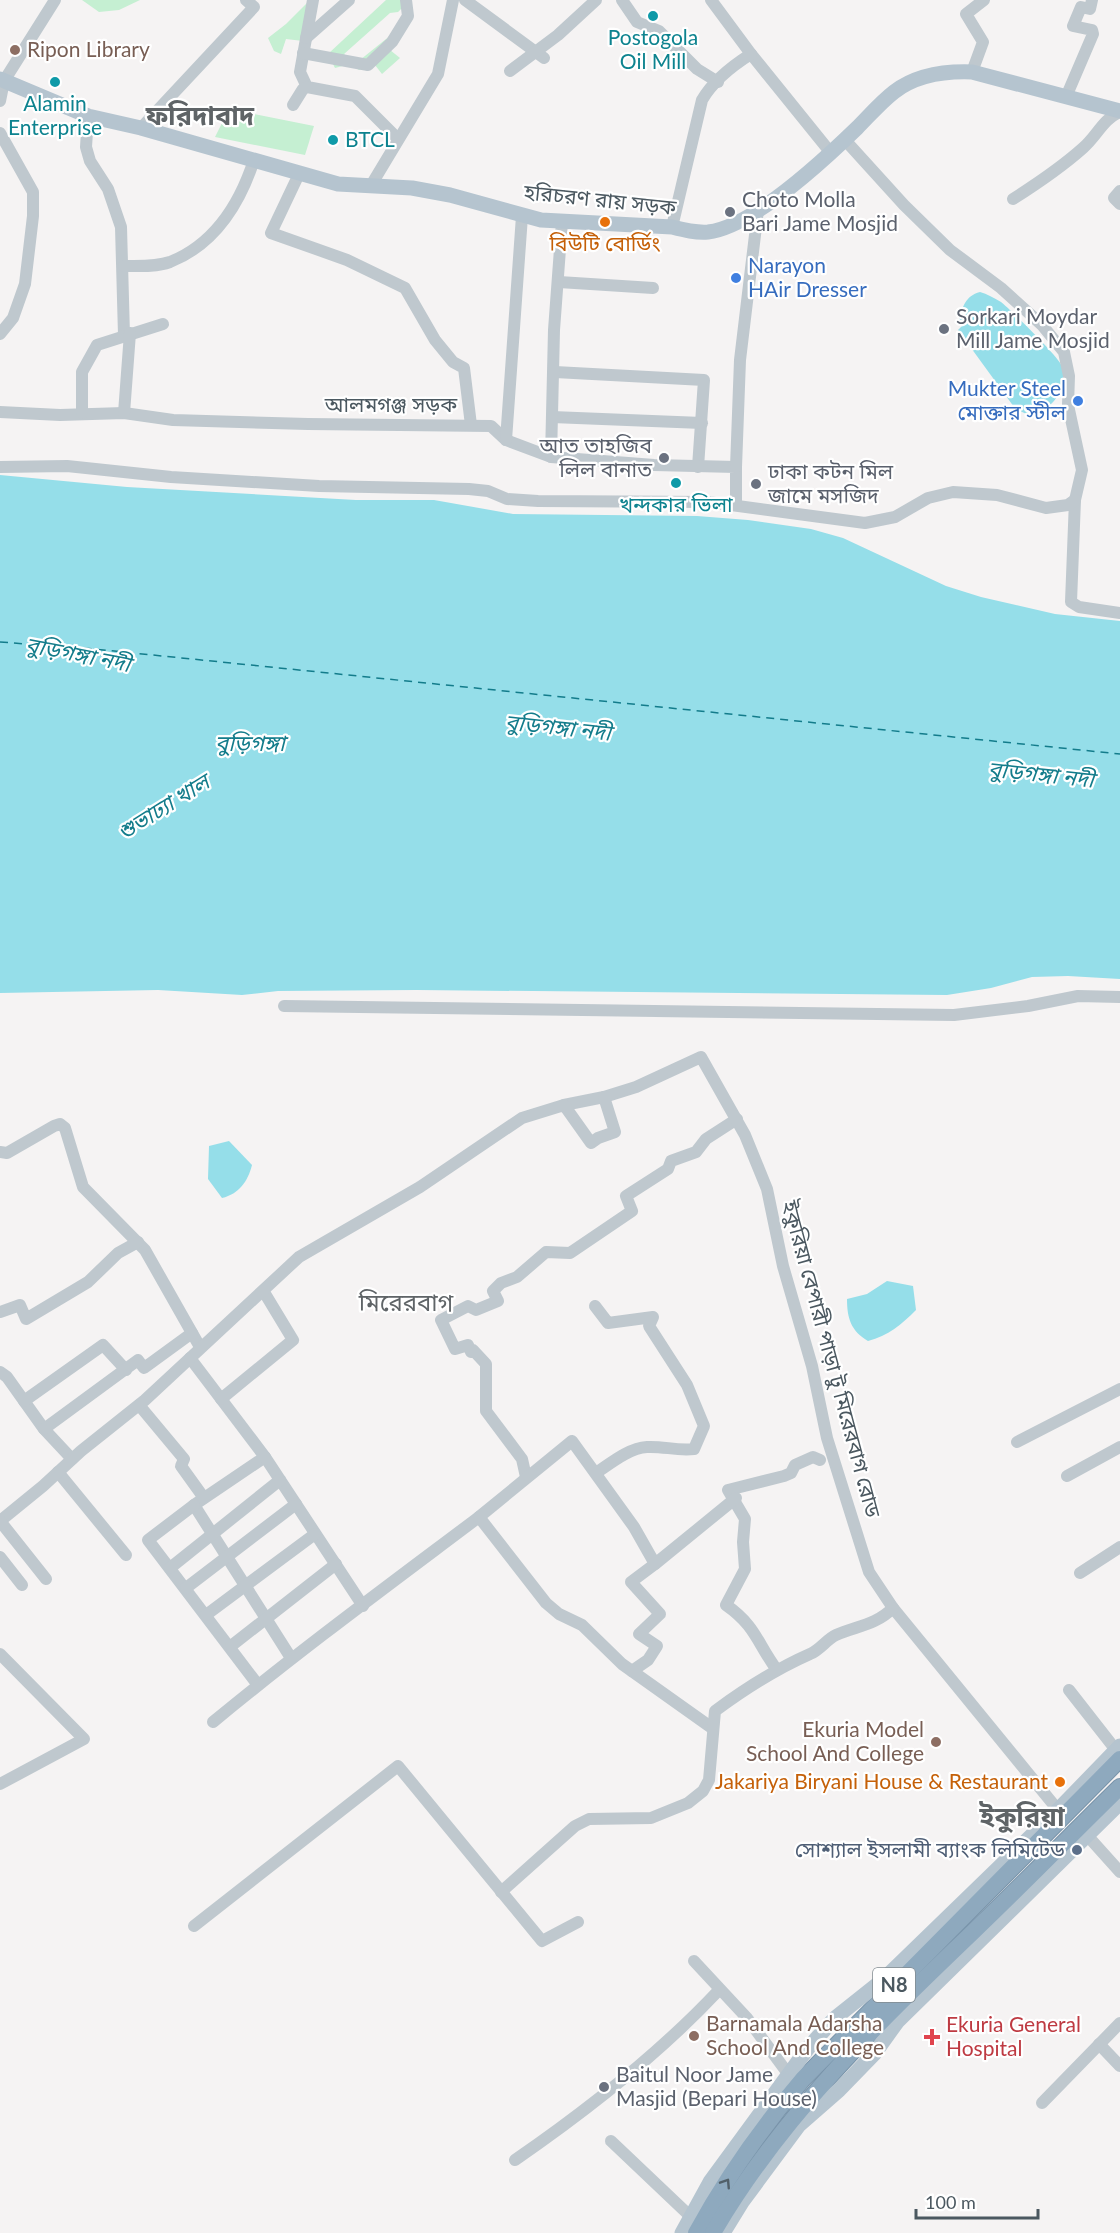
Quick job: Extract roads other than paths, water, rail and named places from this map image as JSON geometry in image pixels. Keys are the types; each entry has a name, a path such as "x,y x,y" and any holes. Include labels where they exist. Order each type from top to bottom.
{"highway":[{"name":"N8","path":"696,2233 733,2173 776,2111 803,2079 1119,1752"},
{"name":"N8","path":"713,2233 745,2179 824,2080 892,2010 1120,1787"}],"main road":[{"name":"হরিচরণ রায় সড়ক","path":"2,80 88,116 141,128 342,185 412,188 450,195 522,216 562,222 672,227 690,232 708,232 725,228 758,210 831,153 894,92 907,84 950,71 972,72 1120,112"},
{"path":"682,2233 710,2182 808,2048 835,2018 884,1979 1119,1752"},
{"path":"723,2233 742,2202 799,2125 867,2061 897,2022 1120,1803"}],"street":[{"path":"0,101 2,80 55,0"},
{"path":"141,128 254,7 246,0"},
{"path":"307,87 300,72 313,0"},
{"path":"306,38 349,0"},
{"path":"303,54 368,65 392,42 408,16 406,0"},
{"path":"370,187 438,74 453,0"},
{"path":"465,0 539,54"},
{"path":"510,71 539,54 596,0"},
{"path":"622,0 637,22 659,31 697,69 718,82"},
{"path":"711,0 751,54 831,153"},
{"path":"972,72 983,42 966,14 984,0"},
{"path":"1066,98 1093,34 1092,30 1073,26 1081,7 1090,9 1092,0"},
{"path":"672,227 702,100 711,85 718,82 734,64 751,54"},
{"path":"293,105 303,89 307,87 355,96 374,112 398,139"},
{"path":"1013,199 1082,150 1097,135 1108,118 1120,112"},
{"path":"88,116 86,147 90,161 108,189 121,227 127,334 124,413"},
{"path":"0,133 33,192 25,285 13,318 0,334"},
{"path":"845,140 942,243 1042,324 1064,352 1069,376 1068,405 1082,470 1076,500 1071,602 1079,607 1120,613"},
{"path":"124,266 169,262 213,232 225,221 244,189 254,160"},
{"path":"299,174 271,233 347,260 405,288 435,340 453,362 464,368 471,425"},
{"path":"1120,191 1114,198 1120,204"},
{"path":"736,504 740,360 758,210"},
{"path":"506,440 522,216"},
{"path":"551,457 555,372 554,330 562,222"},
{"path":"559,282 653,288"},
{"path":"82,413 80,382 92,350 105,340 163,324"},
{"path":"555,372 704,380 698,467"},
{"name":"আলমগঞ্জ সড়ক","path":"0,412 60,415 124,413 173,420 491,426 506,440 551,457 698,467 736,467"},
{"path":"552,417 702,423"},
{"path":"0,467 67,466 171,477 319,486 469,489 488,491 507,499 538,501 669,500 736,504 794,515 865,523 895,517 928,498 953,492 997,495 1046,508 1068,505 1076,500"},
{"path":"284,1006 954,1015 1028,1006 1078,996 1120,997"},
{"name":"ইকুরিয়া বেপারী পাড়া টু মিরেরবাগ রোড","path":"604,1097 636,1087 690,1060 701,1057 737,1119 767,1189 783,1266 812,1366 827,1438 869,1572 894,1608 1059,1812"},
{"path":"46,1579 0,1521 139,1405 200,1347 264,1292 299,1257 420,1187 522,1118 564,1105 604,1097 615,1132 591,1143 564,1105"},
{"path":"526,1477 522,1459 486,1411 486,1364 473,1350 471,1352 468,1345 455,1349 441,1320 468,1306 476,1310 498,1301 493,1292 501,1283 517,1277 546,1252 570,1252 632,1211 626,1196 668,1169 671,1161 696,1152 706,1139 737,1119"},
{"path":"0,1152 7,1153 60,1124 65,1128 83,1186 94,1201 123,1225 151,1259 200,1347"},
{"path":"0,1312 20,1305 26,1319 88,1282 118,1253 138,1242"},
{"path":"221,1399 293,1340 264,1292"},
{"path":"595,1306 608,1323 653,1317 650,1326 687,1385 704,1426 694,1449 678,1451 645,1447 629,1452 596,1473"},
{"path":"44,1429 138,1360 144,1368 192,1333"},
{"path":"24,1401 103,1345 126,1370"},
{"path":"190,1358 265,1457 363,1606"},
{"path":"0,1372 8,1377 44,1429 72,1459"},
{"path":"1017,1442 1120,1389"},
{"path":"139,1405 184,1459 181,1466 213,1534 291,1658"},
{"path":"213,1722 291,1658 479,1517 572,1441 604,1483 602,1486 634,1527 655,1564"},
{"path":"1067,1476 1120,1447"},
{"path":"258,1685 231,1646 148,1540 265,1457"},
{"path":"777,1670 759,1637 743,1617 726,1605 745,1569 743,1542 745,1519 735,1498 728,1490 784,1476 791,1473 795,1465 813,1457 820,1460"},
{"path":"58,1472 126,1555"},
{"path":"170,1568 280,1480"},
{"path":"632,1671 648,1660 657,1646 639,1634 660,1614 631,1582 735,1498"},
{"path":"186,1588 296,1504"},
{"path":"479,1517 546,1603 582,1625 632,1671 711,1728"},
{"path":"206,1615 315,1534"},
{"path":"1080,1573 1120,1547"},
{"path":"0,1557 22,1585"},
{"path":"231,1646 336,1564"},
{"path":"501,1892 575,1826 589,1819 651,1818 688,1803 703,1791 709,1780 711,1728 715,1711 758,1679 812,1654 833,1636 876,1622 894,1608"},
{"path":"0,1654 84,1740 1,1781"},
{"path":"1070,1690 1119,1752"},
{"path":"194,1926 398,1766 542,1941 578,1922"},
{"path":"1084,1837 1120,1872"},
{"path":"694,1961 747,2018 789,2075"},
{"path":"515,2160 556,2132 625,2077 719,1990"},
{"path":"1042,2103 1120,2023"},
{"path":"1099,2044 1120,2066"},
{"path":"611,2141 690,2216"}],"water":[{"path":"980,292 1006,306 1043,343 1062,366 1064,374 1061,390 1045,409 1030,414 1014,407 958,330 962,326 959,319 965,302"},
{"name":"বুড়িগঙ্গা","path":"0,475 127,487 356,500 434,500 513,514 697,516 748,520 811,529 843,538 946,586 981,597 1055,614 1120,621 1120,979 1068,976 1032,977 991,988 947,995 417,990 278,991 242,995 158,990 0,993"},
{"path":"229,1141 252,1165 242,1186 222,1198 208,1179 209,1146"},
{"path":"887,1281 913,1286 916,1310 894,1329 868,1341 851,1323 847,1299 867,1294"}],"place":[{"name":"Postogola Oil Mill","path":"653,16"},
{"name":"Ripon Library","path":"15,50"},
{"name":"Alamin Enterprise","path":"55,82"},
{"name":"BTCL","path":"333,140"},
{"name":"Choto Molla Bari Jame Mosjid","path":"730,212"},
{"name":"বিউটি বোর্ডিং","path":"605,222"},
{"name":"Narayon HAir Dresser","path":"736,278"},
{"name":"Sorkari Moydar Mill Jame Mosjid","path":"944,329"},
{"name":"Mukter Steel মোক্তার স্টীল","path":"1078,401"},
{"name":"আত তাহজিব লিল বানাত","path":"664,458"},
{"name":"খন্দকার ভিলা","path":"676,483"},
{"name":"ঢাকা কটন মিল জামে মসজিদ","path":"756,484"},
{"name":"Ekuria Model School And College","path":"936,1742"},
{"name":"Jakariya Biryani House & Restaurant","path":"1060,1782"},
{"name":"সোশ্যাল ইসলামী ব্যাংক লিমিটেড","path":"1077,1850"},
{"name":"Barnamala Adarsha School And College","path":"694,2036"},
{"name":"Ekuria General Hospital","path":"932,2037"},
{"name":"Baitul Noor Jame Masjid (Bepari House)","path":"604,2087"}],"district":[{"name":"ফরিদাবাদ","path":"200,116"},
{"name":"মিরেরবাগ","path":"406,1303"},
{"name":"ইকুরিয়া","path":"1022,1817"}],"water label":[{"name":"বুড়িগঙ্গা নদী","path":"78,654"},
{"name":"বুড়িগঙ্গা নদী","path":"558,727"},
{"name":"বুড়িগঙ্গা নদী","path":"1041,774"},
{"name":"শুভাঢ্যা খাল","path":"163,807"}]}
